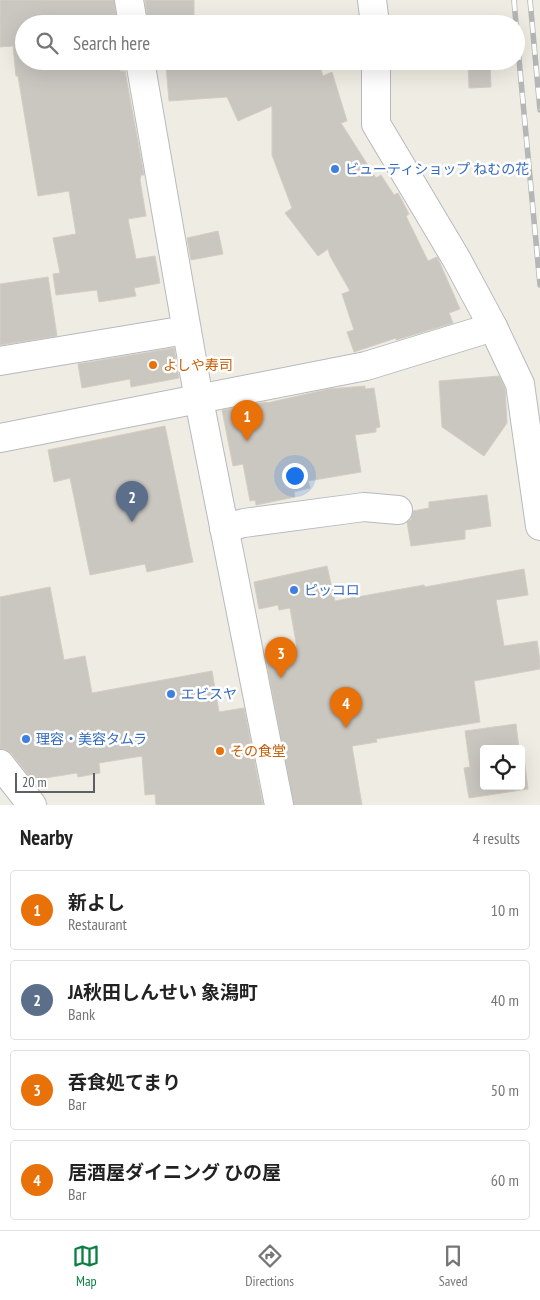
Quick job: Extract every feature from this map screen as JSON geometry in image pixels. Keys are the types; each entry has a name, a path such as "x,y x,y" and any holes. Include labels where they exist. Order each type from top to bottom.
{"street":[{"path":"129,0 132,15"},
{"path":"372,0 374,15"},
{"path":"142,70 199,400 279,805"},
{"path":"376,70 376,124 457,260 493,327 520,384 540,526"},
{"path":"0,438 366,366 493,327"},
{"path":"0,361 186,330"},
{"path":"224,528 244,523 364,507 398,510"},
{"path":"0,764 32,805"}],"building":[{"path":"0,0 114,0 116,15 15,15 15,66 13,46 0,47"},
{"path":"145,0 194,0 194,15 147,15"},
{"path":"15,70 125,71 144,175 141,175 140,180 146,216 128,219 136,259 155,256 160,283 134,288 136,296 99,302 97,290 56,295 53,274 60,273 53,238 76,234 69,191 38,196 18,76 16,76"},
{"path":"166,70 321,70 323,76 332,72 347,121 341,123 376,178 381,175 394,195 398,193 409,214 406,216 428,261 437,257 439,261 460,309 449,313 453,323 396,340 396,338 354,352 347,332 354,330 342,294 350,291 328,249 318,256 285,213 292,208 272,155 272,106 238,121 227,97 169,101"},
{"path":"468,70 490,70 491,87 469,88"},
{"path":"218,231 223,254 191,260 187,238"},
{"path":"48,277 57,336 0,345 0,284"},
{"path":"174,348 179,378 131,387 130,379 82,388 78,364"},
{"path":"499,376 505,388 507,423 484,456 442,427 439,381"},
{"path":"365,386 365,389 374,388 380,427 376,428 376,432 355,435 361,472 308,481 310,488 294,492 295,497 256,505 255,500 250,501 243,464 233,466 222,410 267,403 329,389"},
{"path":"165,426 193,562 147,572 145,564 90,575 70,478 54,482 48,450"},
{"path":"487,495 491,526 465,530 465,539 411,546 407,522 411,519 413,511 429,508 429,502"},
{"path":"327,566 335,601 524,569 528,595 496,600 504,646 537,641 540,660 540,669 474,681 480,722 376,739 377,742 352,746 362,805 294,805 265,654 297,648 290,608 279,610 278,605 259,609 254,582"},
{"path":"50,587 64,660 85,656 92,693 212,671 219,712 244,708 263,805 156,805 155,794 145,795 142,756 99,763 100,773 78,777 77,773 32,780 12,754 0,749 0,597"},
{"path":"516,724 519,745 480,745 480,790 521,790 469,798 464,768 470,767 465,731"},
{"path":"525,766 528,789 525,789"}],"railway":[{"path":"514,0 515,15"},
{"path":"530,0 540,110"},
{"path":"520,70 540,285"}],"place":[{"name":"ビューティショップ ねむの花","path":"335,169"},
{"name":"よしや寿司","path":"153,365"},
{"name":"新よし","path":"247,441"},
{"name":"JA秋田しんせい 象潟町","path":"132,522"},
{"name":"ピッコロ","path":"294,590"},
{"name":"呑食処てまり","path":"281,678"},
{"name":"エビスヤ","path":"171,694"},
{"name":"居酒屋ダイニング ひの屋","path":"346,728"},
{"name":"理容・美容タムラ","path":"26,739"},
{"name":"その食堂","path":"220,751"}]}
